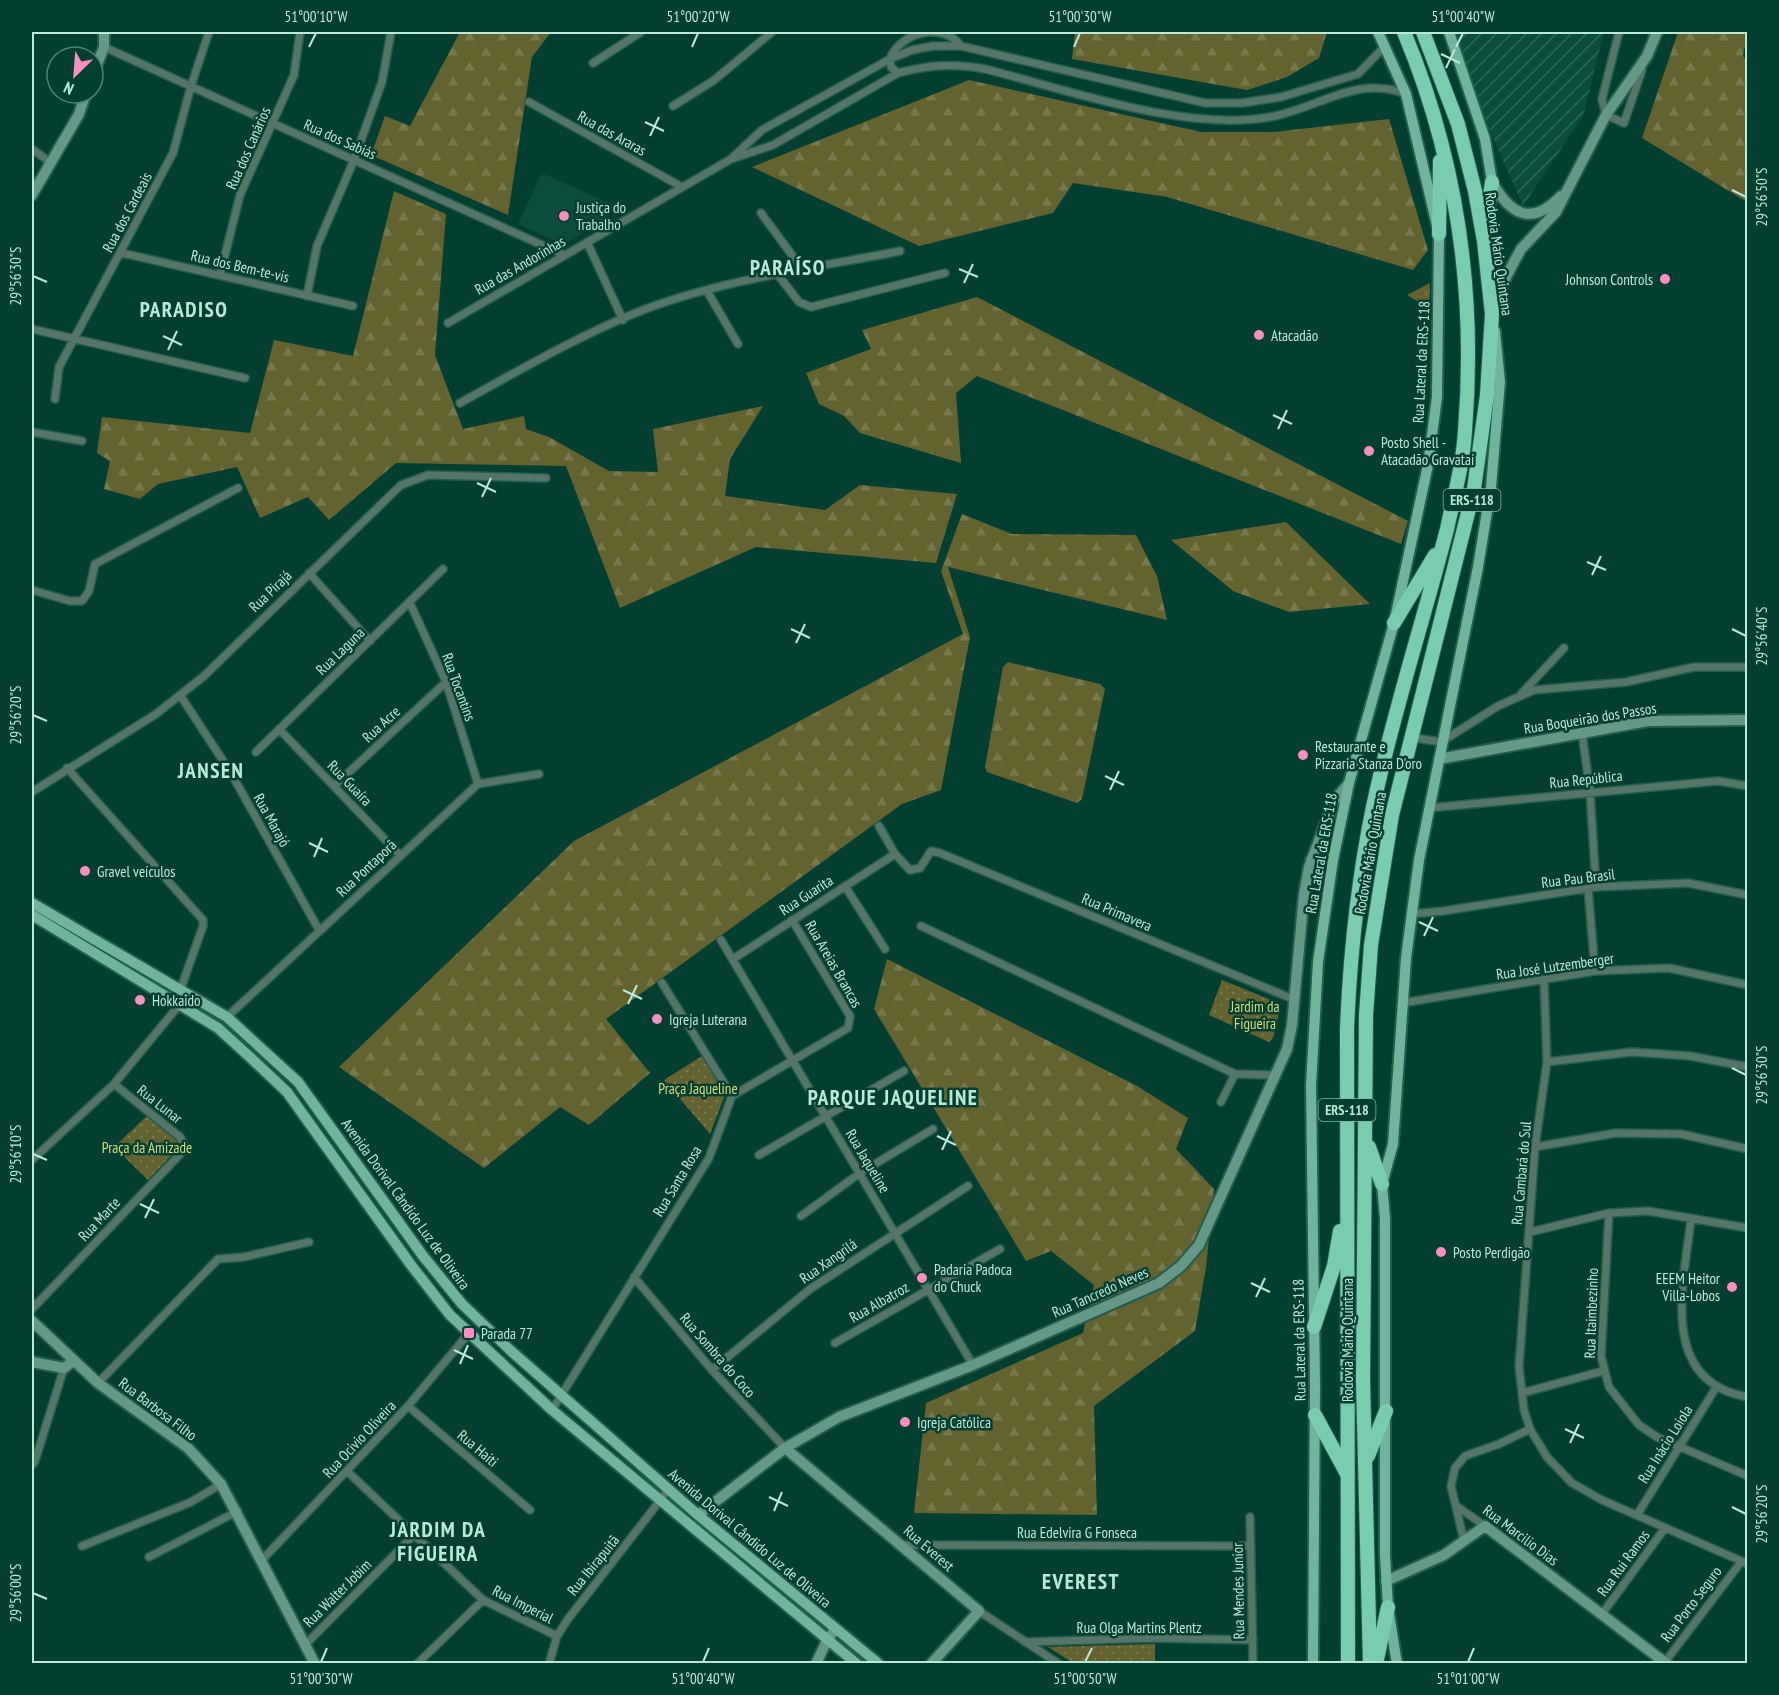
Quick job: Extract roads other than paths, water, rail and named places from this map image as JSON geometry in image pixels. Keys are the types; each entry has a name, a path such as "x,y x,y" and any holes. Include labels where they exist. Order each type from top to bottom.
{"highway":[{"name":"Rodovia Mário Quintana","path":"1348,1664 1347,1029 1361,878 1385,756 1444,541 1465,433 1469,344 1464,253 1456,206 1422,75 1404,32"},
{"name":"Rodovia Mário Quintana","path":"1370,1664 1365,1464 1366,1015 1371,945 1392,815 1474,489 1487,395 1492,314 1484,241 1458,124 1423,32"},
{"path":"1439,234 1440,141"},
{"path":"1484,241 1492,182"},
{"path":"1394,623 1444,541"},
{"path":"1366,1139 1382,1184"},
{"path":"1314,1327 1334,1266 1347,1197"},
{"path":"1365,1464 1386,1411"},
{"path":"1315,1415 1347,1474"},
{"path":"1376,1664 1388,1607"}],"main road":[{"name":"Rua Lateral da ERS-118","path":"1313,1664 1315,1415 1312,1022 1317,962 1332,860 1349,783 1394,623 1428,465 1437,397 1439,234 1406,94 1386,45 1378,32"},
{"path":"1449,32 1485,139 1492,182 1507,204 1515,211 1533,214 1545,210 1573,183"},
{"path":"1396,1664 1386,1581 1385,1218 1382,1184 1394,1144 1402,1003 1411,914 1428,808 1476,579 1491,487 1500,382 1492,314 1506,277 1521,249 1556,212 1573,183 1606,115 1647,56 1657,32"},
{"path":"32,195 82,105"},
{"name":"Rua Boqueirão dos Passos","path":"1439,759 1648,721 1748,720"},
{"name":"Rua Tancredo Neves","path":"698,1515 785,1448 839,1418 973,1365 1159,1283 1181,1266 1199,1245 1289,1041 1304,894 1311,860 1334,801 1349,783"},
{"path":"1311,860 1332,860"},
{"name":"Avenida Dorival Cândido Luz de Oliveira","path":"32,903 181,988 227,1017 298,1083 423,1256 462,1304 698,1515 879,1664"},
{"name":"Avenida Dorival Cândido Luz de Oliveira","path":"32,915 218,1028 287,1092 411,1265 450,1315 552,1410 857,1664"},
{"name":"Rua Barbosa Filho","path":"32,1321 68,1364 188,1448 221,1484 238,1511 315,1664"},
{"path":"32,1362 68,1364"},
{"name":"Rua Everest","path":"785,1448 979,1611"},
{"path":"1386,1581 1426,1564 1485,1526"},
{"name":"Rua Marcilio Dias","path":"1485,1526 1666,1663"},
{"path":"931,1664 979,1611"},
{"path":"816,1664 826,1640 835,1630"}],"street":[{"name":"Rua dos Cardeais","path":"54,399 59,368 73,338 122,253 174,153 191,86 209,32"},
{"name":"Rua dos Canários","path":"220,275 240,195 294,75 300,32"},
{"path":"308,296 316,246 354,160 382,82 391,32"},
{"path":"593,63 641,32"},
{"path":"673,106 713,81 772,32"},
{"path":"898,73 891,67 890,59 898,44 900,32"},
{"path":"1619,32 1602,99 1606,115 1624,123 1647,56"},
{"path":"898,44 918,33 934,33 950,36 961,46"},
{"path":"731,159 762,130 890,59 912,50 933,46 961,46 1158,94 1205,102 1242,103 1281,97 1358,74 1373,62 1386,45"},
{"name":"Rua dos Sabiás","path":"105,47 564,255"},
{"path":"731,159 773,145 898,73 920,67 957,64 1151,111 1203,120 1275,116 1364,86 1383,87 1406,94"},
{"name":"Rua das Araras","path":"529,102 682,187"},
{"path":"32,149 50,162"},
{"name":"Rua das Andorinhas","path":"448,323 731,159"},
{"path":"761,213 803,270"},
{"path":"587,242 623,320"},
{"path":"460,403 553,352 623,320 707,291 900,250"},
{"name":"Rua dos Bem-te-vis","path":"122,253 352,306"},
{"path":"778,275 799,302 811,307 945,273"},
{"path":"707,291 738,344"},
{"path":"32,329 244,378"},
{"path":"32,432 81,441"},
{"name":"Rua Pirajá","path":"32,792 156,714 204,676 401,485 428,475 546,478"},
{"path":"32,590 70,601 82,601 89,591 95,564 238,488"},
{"name":"Rua Laguna","path":"255,752 443,569"},
{"path":"309,573 370,641"},
{"name":"Rua Tocantins","path":"410,603 446,682 478,784"},
{"path":"1521,694 1564,648"},
{"path":"1410,737 1441,742 1521,694 1547,687 1626,682 1687,668 1748,667"},
{"name":"Rua Acre","path":"334,786 446,682"},
{"name":"Rua Marajó","path":"180,695 231,773 319,930"},
{"name":"Rua Guaíra","path":"279,729 400,855"},
{"path":"1582,733 1590,791 1595,971"},
{"path":"67,768 203,920 203,927 181,988"},
{"path":"478,784 539,774"},
{"name":"Rua República","path":"1428,808 1590,791 1718,781 1748,786"},
{"name":"Rua Pontaporã","path":"227,1017 478,784"},
{"path":"879,826 895,854"},
{"name":"Rua Primavera","path":"895,854 907,868 914,871 920,868 931,851 1293,999"},
{"name":"Rua Guarita","path":"733,959 895,854"},
{"name":"Rua Pau Brasil","path":"1411,914 1592,887 1688,883 1748,895"},
{"path":"845,886 885,949"},
{"name":"Rua Areias Brancas","path":"792,920 850,1016 851,1022 848,1028 792,1058"},
{"path":"921,926 1235,1074 1275,1075"},
{"name":"Rua Jaqueline","path":"721,940 973,1365"},
{"name":"Rua José Lutzemberger","path":"1402,1003 1595,971 1669,968 1748,985"},
{"name":"Rua Cambará do Sul","path":"1544,981 1547,1062 1535,1147 1519,1367 1521,1393 1530,1429 1547,1457 1572,1483 1744,1563"},
{"path":"662,983 732,1096 792,1058"},
{"path":"32,1160 114,1084 180,1004"},
{"path":"1547,1062 1632,1052 1690,1056 1748,1067"},
{"path":"759,1155 904,1071"},
{"path":"1221,1102 1235,1074"},
{"name":"Rua Lunar","path":"114,1084 180,1137 186,1148"},
{"name":"Rua Santa Rosa","path":"552,1410 709,1158 732,1096"},
{"path":"801,1216 860,1173 933,1129"},
{"path":"1535,1147 1616,1133 1682,1134 1748,1149"},
{"name":"Rua Marte","path":"32,1309 186,1148"},
{"name":"Rua Xangrilá","path":"712,1370 810,1289 894,1232 968,1186"},
{"path":"1530,1232 1609,1214 1648,1211 1748,1228"},
{"name":"Rua Itaimbezinho","path":"1609,1214 1601,1341 1603,1371 1618,1401 1639,1425 1678,1447 1748,1476"},
{"path":"1691,1219 1681,1312 1682,1336 1695,1366 1717,1386 1748,1397"},
{"path":"98,1383 218,1259 244,1257 309,1242"},
{"name":"Rua Albatroz","path":"835,1343 999,1249"},
{"name":"Rua Sombra do Coco","path":"634,1277 712,1370 785,1448"},
{"name":"Rua Ocivio Oliveira","path":"263,1559 408,1406 469,1333"},
{"path":"33,1462 68,1364"},
{"path":"1521,1393 1603,1371"},
{"name":"Rua Inácio Loiola","path":"1637,1515 1717,1386"},
{"name":"Rua Haiti","path":"408,1406 530,1510"},
{"path":"1464,1541 1458,1507 1451,1486 1459,1461 1472,1452 1499,1444 1530,1429"},
{"name":"Rua Imperial","path":"347,1471 483,1600 557,1636"},
{"path":"82,1546 191,1502 221,1484"},
{"name":"Rua Ibirapuitã","path":"549,1664 557,1636 669,1489"},
{"name":"Rua Marcilio Dias","path":"1458,1507 1485,1526"},
{"path":"149,1557 238,1511"},
{"name":"Rua Mendes Junior","path":"1250,1517 1253,1664"},
{"name":"Rua Rui Ramos","path":"1602,1614 1665,1528"},
{"name":"Rua Walter Jobim","path":"305,1645 414,1535"},
{"name":"Rua Edelvira G Fonseca","path":"903,1545 1251,1546"},
{"name":"Rua Porto Seguro","path":"1666,1663 1744,1563"},
{"path":"417,1664 483,1600"},
{"name":"Rua Everest","path":"979,1611 1059,1664"},
{"name":"Rua Olga Martins Plentz","path":"1025,1642 1152,1638 1252,1640"}],"place":[{"name":"Justiça do Trabalho","path":"564,216"},
{"name":"Johnson Controls","path":"1665,279"},
{"name":"Atacadão","path":"1259,335"},
{"name":"Posto Shell - Atacadão Gravataí","path":"1369,451"},
{"name":"Restaurante e Pizzaria Stanza D'oro","path":"1303,755"},
{"name":"Gravel veículos","path":"85,871"},
{"name":"Hokkaido","path":"140,1000"},
{"name":"Igreja Luterana","path":"657,1019"},
{"name":"Posto Perdigão","path":"1441,1252"},
{"name":"Padaria Padoca do Chuck","path":"922,1278"},
{"name":"EEEM Heitor Villa-Lobos","path":"1732,1287"},
{"name":"Parada 77","path":"469,1333"},
{"name":"Igreja Católica","path":"905,1422"}],"district":[{"name":"PARAÍSO","path":"788,267"},
{"name":"PARADISO","path":"184,309"},
{"name":"JANSEN","path":"211,770"},
{"name":"PARQUE JAQUELINE","path":"893,1097"},
{"name":"JARDIM DA FIGUEIRA","path":"438,1541"},
{"name":"EVEREST","path":"1081,1581"}],"park label":[{"name":"Jardim da Figueira","path":"1255,1014"},
{"name":"Praça Jaqueline","path":"698,1088"},
{"name":"Praça da Amizade","path":"147,1147"}]}
